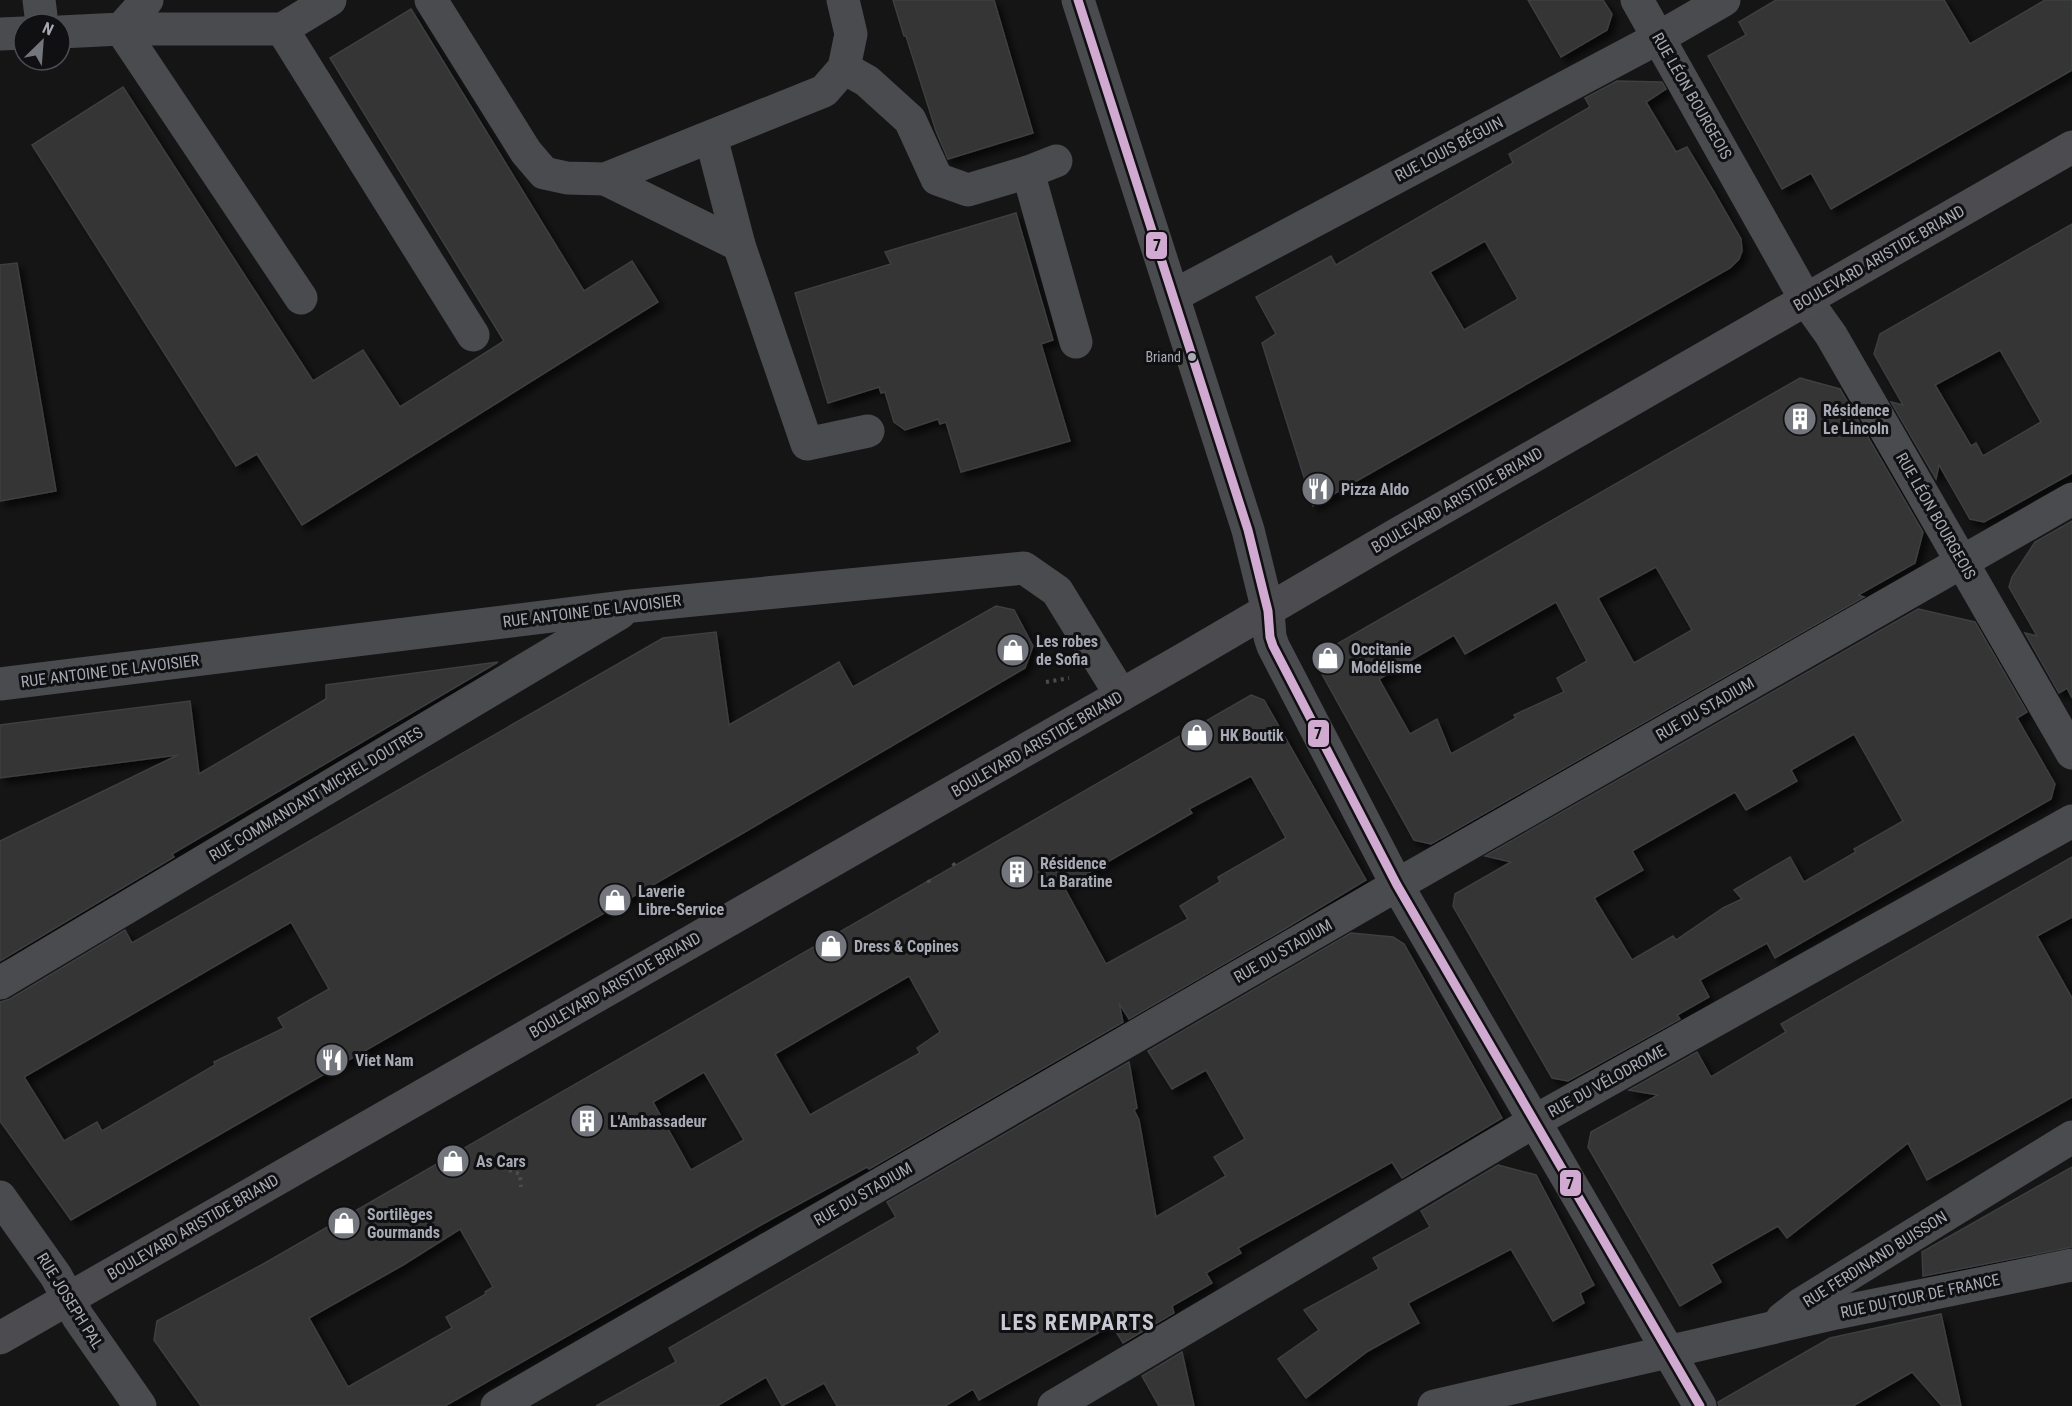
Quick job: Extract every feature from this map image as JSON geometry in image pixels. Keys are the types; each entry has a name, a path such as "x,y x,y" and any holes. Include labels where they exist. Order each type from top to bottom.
{"main road":[{"name":"BOULEVARD ARISTIDE BRIAND","path":"0,1338 2072,147"}],"street":[{"path":"121,30 147,0"},
{"path":"72,32 282,29 330,0"},
{"path":"431,0 526,152 544,174 567,178 605,179 824,91 844,68 851,34 843,0"},
{"path":"1078,0 1248,530 1268,611 1273,646 1396,885 1700,1406"},
{"name":"RUE LÉON BOURGEOIS","path":"1637,0 1806,300 1831,335 2072,753"},
{"name":"RUE LOUIS BÉGUIN","path":"1173,296 1658,38 1724,0"},
{"path":"282,29 473,335"},
{"path":"121,30 301,298"},
{"path":"844,68 867,81 910,120 937,179 968,190 1042,166 1076,342"},
{"path":"711,137 739,245 807,444 868,431"},
{"path":"605,179 739,245"},
{"name":"RUE DU STADIUM","path":"497,1406 1396,885 2072,499"},
{"name":"RUE ANTOINE DE LAVOISIER","path":"0,684 632,606 1024,568 1057,591 1121,695"},
{"name":"RUE COMMANDANT MICHEL DOUTRES","path":"0,982 632,606"},
{"name":"RUE DU VÉLODROME","path":"1054,1406 1535,1121 2072,821"},
{"name":"RUE FERDINAND BUISSON","path":"1668,1353 1769,1329 1801,1304 2072,1137"},
{"name":"RUE JOSEPH PAL","path":"0,1197 57,1276 78,1317 140,1406"},
{"name":"RUE DU TOUR DE FRANCE","path":"1769,1329 1836,1313 2072,1265"},
{"path":"1434,1406 1668,1353"}],"path":[{"path":"509,1170 520,1174 520,1187"}],"building":[{"path":"893,0 994,0 1033,133 948,159 936,131"},
{"path":"1528,0 1603,0 1612,14 1607,30 1561,57"},
{"path":"1776,0 1944,0 1970,44 2045,0 2072,0 2072,70 1831,209 1811,173 1782,189 1708,56 1746,35 1739,22"},
{"path":"411,9 584,291 632,261 658,302 302,525 257,454 236,466 32,145 123,87 313,381 363,350 400,407 504,341 330,58"},
{"path":"1617,81 1662,82 1666,89 1646,102 1676,152 1687,147 1714,192 1741,239 1742,251 1739,259 1730,268 1313,506 1262,343 1276,334 1256,297 1331,256 1336,265 1513,163 1509,154 1590,107 1585,98","holes":["1485,241 1518,299 1464,330 1430,272"]},
{"path":"1016,213 1053,340 1041,344 1070,441 961,472 946,422 940,424 938,419 905,430 894,422 885,392 881,393 879,387 828,403 795,293 891,264 885,252"},
{"path":"2072,224 2072,473 1984,522 1970,519 1939,465 1936,479 1891,402 1903,405 1874,354 1880,334","holes":["2000,350 2041,422 1983,456 1976,443 1971,446 1935,385"]},
{"path":"17,263 56,491 0,501 0,265"},
{"path":"1800,378 1840,389 1923,532 1915,563 1858,595 1864,597 1431,844 1414,840 1318,667 1323,652","holes":["1656,567 1692,630 1634,663 1598,598","1556,602 1587,661 1557,678 1564,692 1514,715 1516,718 1451,754 1437,719 1410,734 1379,679 1454,635 1465,654"]},
{"path":"2072,521 2072,698 2067,688 2059,693 2025,633 2037,636 2009,587 2012,577 2035,542"},
{"path":"996,606 1014,610 1033,646 1025,668 71,1220 0,1121 0,1002 10,999 125,930 132,943 663,638 716,632 729,725 839,662 853,687","holes":["291,922 329,989 278,1018 284,1028 214,1062 215,1065 102,1131 97,1122 64,1141 24,1077"]},
{"path":"1918,609 1975,622 2027,712 2017,718 2055,784 2051,799 1775,958 1767,943 1700,980 1709,997 1677,1015 1680,1019 1568,1081 1552,1078 1453,906 1455,894 1511,862 1485,856","holes":["1854,734 1903,821 1854,849 1856,852 1804,882 1790,857 1734,890 1742,899 1723,908 1676,940 1673,936 1632,960 1594,898 1643,870 1632,851 1735,792 1746,810 1797,781 1791,770"]},
{"path":"498,662 172,854 174,857 0,961 0,841 178,755 0,778 0,725 190,701 199,774 326,699 326,685"},
{"path":"1251,695 1264,700 1366,880 1129,1019 1119,1003 1123,1022 869,1169 867,1167 775,1217 445,1406 201,1406 154,1340 157,1321 265,1263","holes":["1251,776 1286,838 1218,877 1220,882 1180,906 1188,919 1106,964 1064,887 1192,813 1189,809","909,976 940,1032 917,1048 920,1053 810,1115 775,1054","704,1072 744,1140 691,1170 653,1102","460,1229 493,1287 485,1292 486,1294 446,1317 452,1328 348,1387 309,1318 403,1265"]},
{"path":"2072,857 2072,917 2037,936 2072,998 2072,1097 1927,1180 1908,1143 1787,1238 1778,1226 1711,1264 1721,1282 1680,1306 1588,1147 1591,1132 1658,1095 1629,1090 1697,1052 1711,1077 1786,1032 1781,1024"},
{"path":"1351,933 1393,937 1404,944 1502,1118 1402,1178 1392,1162 1238,1248 1241,1253 1206,1273 1212,1283 1172,1306 1174,1313 1123,1343 1112,1325 979,1400 973,1389 945,1406 837,1406 824,1383 782,1406 766,1377 717,1406 596,1406 676,1362 669,1348 896,1217 887,1202 1129,1062 1137,1108 1134,1110 1139,1120 1156,1217 1226,1176 1214,1157 1245,1139 1206,1070 1172,1089 1148,1051"},
{"path":"1498,1165 1536,1175 1594,1285 1580,1293 1584,1303 1553,1321 1511,1249 1408,1303 1419,1323 1368,1351 1306,1398 1278,1359 1319,1330 1304,1310 1379,1269 1373,1258 1430,1227 1421,1211"},
{"path":"2072,1167 2072,1247 1923,1276 1922,1252"},
{"path":"1941,1314 1961,1406 1942,1406 1912,1372 1853,1406 1719,1406 1718,1402 1830,1338"},
{"path":"1182,1352 1194,1406 1159,1406 1142,1376"}],"transit line":[{"name":"7","path":"1078,0 1248,530 1268,611 1273,646 1397,885 1700,1406"}],"place":[{"name":"Briand","path":"1192,357"},
{"name":"Résidence Le Lincoln","path":"1800,419"},
{"name":"Pizza Aldo","path":"1318,489"},
{"name":"Les robes de Sofia","path":"1013,650"},
{"name":"Occitanie Modélisme","path":"1328,658"},
{"name":"HK Boutik","path":"1197,735"},
{"name":"Résidence La Baratine","path":"1017,872"},
{"name":"Laverie Libre-Service","path":"615,900"},
{"name":"Dress & Copines","path":"831,946"},
{"name":"Viet Nam","path":"332,1060"},
{"name":"L'Ambassadeur","path":"587,1121"},
{"name":"As Cars","path":"453,1161"},
{"name":"Sortilèges Gourmands","path":"344,1223"}],"district":[{"name":"LES REMPARTS","path":"1078,1322"}]}
